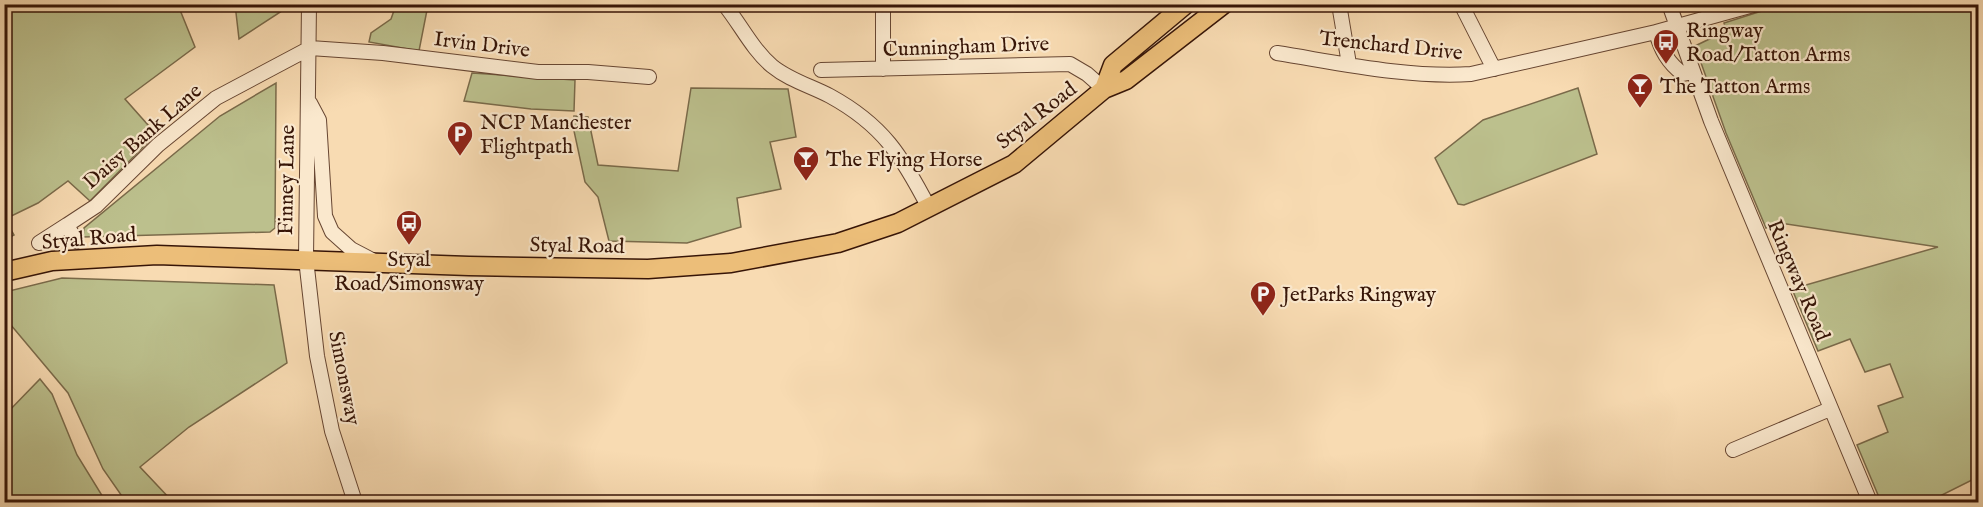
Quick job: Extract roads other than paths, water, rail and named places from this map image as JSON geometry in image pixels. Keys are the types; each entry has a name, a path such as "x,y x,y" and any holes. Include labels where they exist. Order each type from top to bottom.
{"main road":[{"name":"Styal Road","path":"1104,89 1113,65 1186,4"},
{"name":"Styal Road","path":"4,272 52,261 157,255 648,269 731,263 838,243 898,223 1014,164 1104,89 1126,81 1224,4"}],"street":[{"name":"Finney Lane","path":"306,259 309,4"},
{"path":"724,4 755,49 773,67 852,108 876,128 897,151 929,208"},
{"path":"883,4 883,69"},
{"path":"1340,4 1349,64"},
{"path":"1461,4 1494,69"},
{"name":"Ringway Road","path":"1669,4 1693,72 1870,502"},
{"name":"Trenchard Drive","path":"1277,53 1349,64 1453,75 1494,69 1656,32 1757,4"},
{"path":"1656,32 1660,46 1671,63 1683,74 1693,72"},
{"name":"Irvin Drive","path":"310,48 383,53 538,72 588,72 650,77"},
{"name":"Daisy Bank Lane","path":"39,243 96,206 158,145 208,104 310,48"},
{"name":"Cunningham Drive","path":"821,70 1070,64 1087,74 1104,89"},
{"name":"Finney Lane","path":"309,101 319,120 325,216 332,232 351,249 376,262"},
{"path":"67,225 76,241"},
{"name":"Simonsway","path":"306,259 317,356 332,431 355,502"},
{"path":"1733,450 1830,409"}],"place":[{"name":"Ringway Road/Tatton Arms","path":"1666,65"},
{"name":"The Tatton Arms","path":"1640,109"},
{"name":"NCP Manchester Flightpath","path":"460,157"},
{"name":"The Flying Horse","path":"806,182"},
{"name":"Styal Road/Simonsway","path":"409,246"},
{"name":"JetParks Ringway","path":"1263,317"}]}
